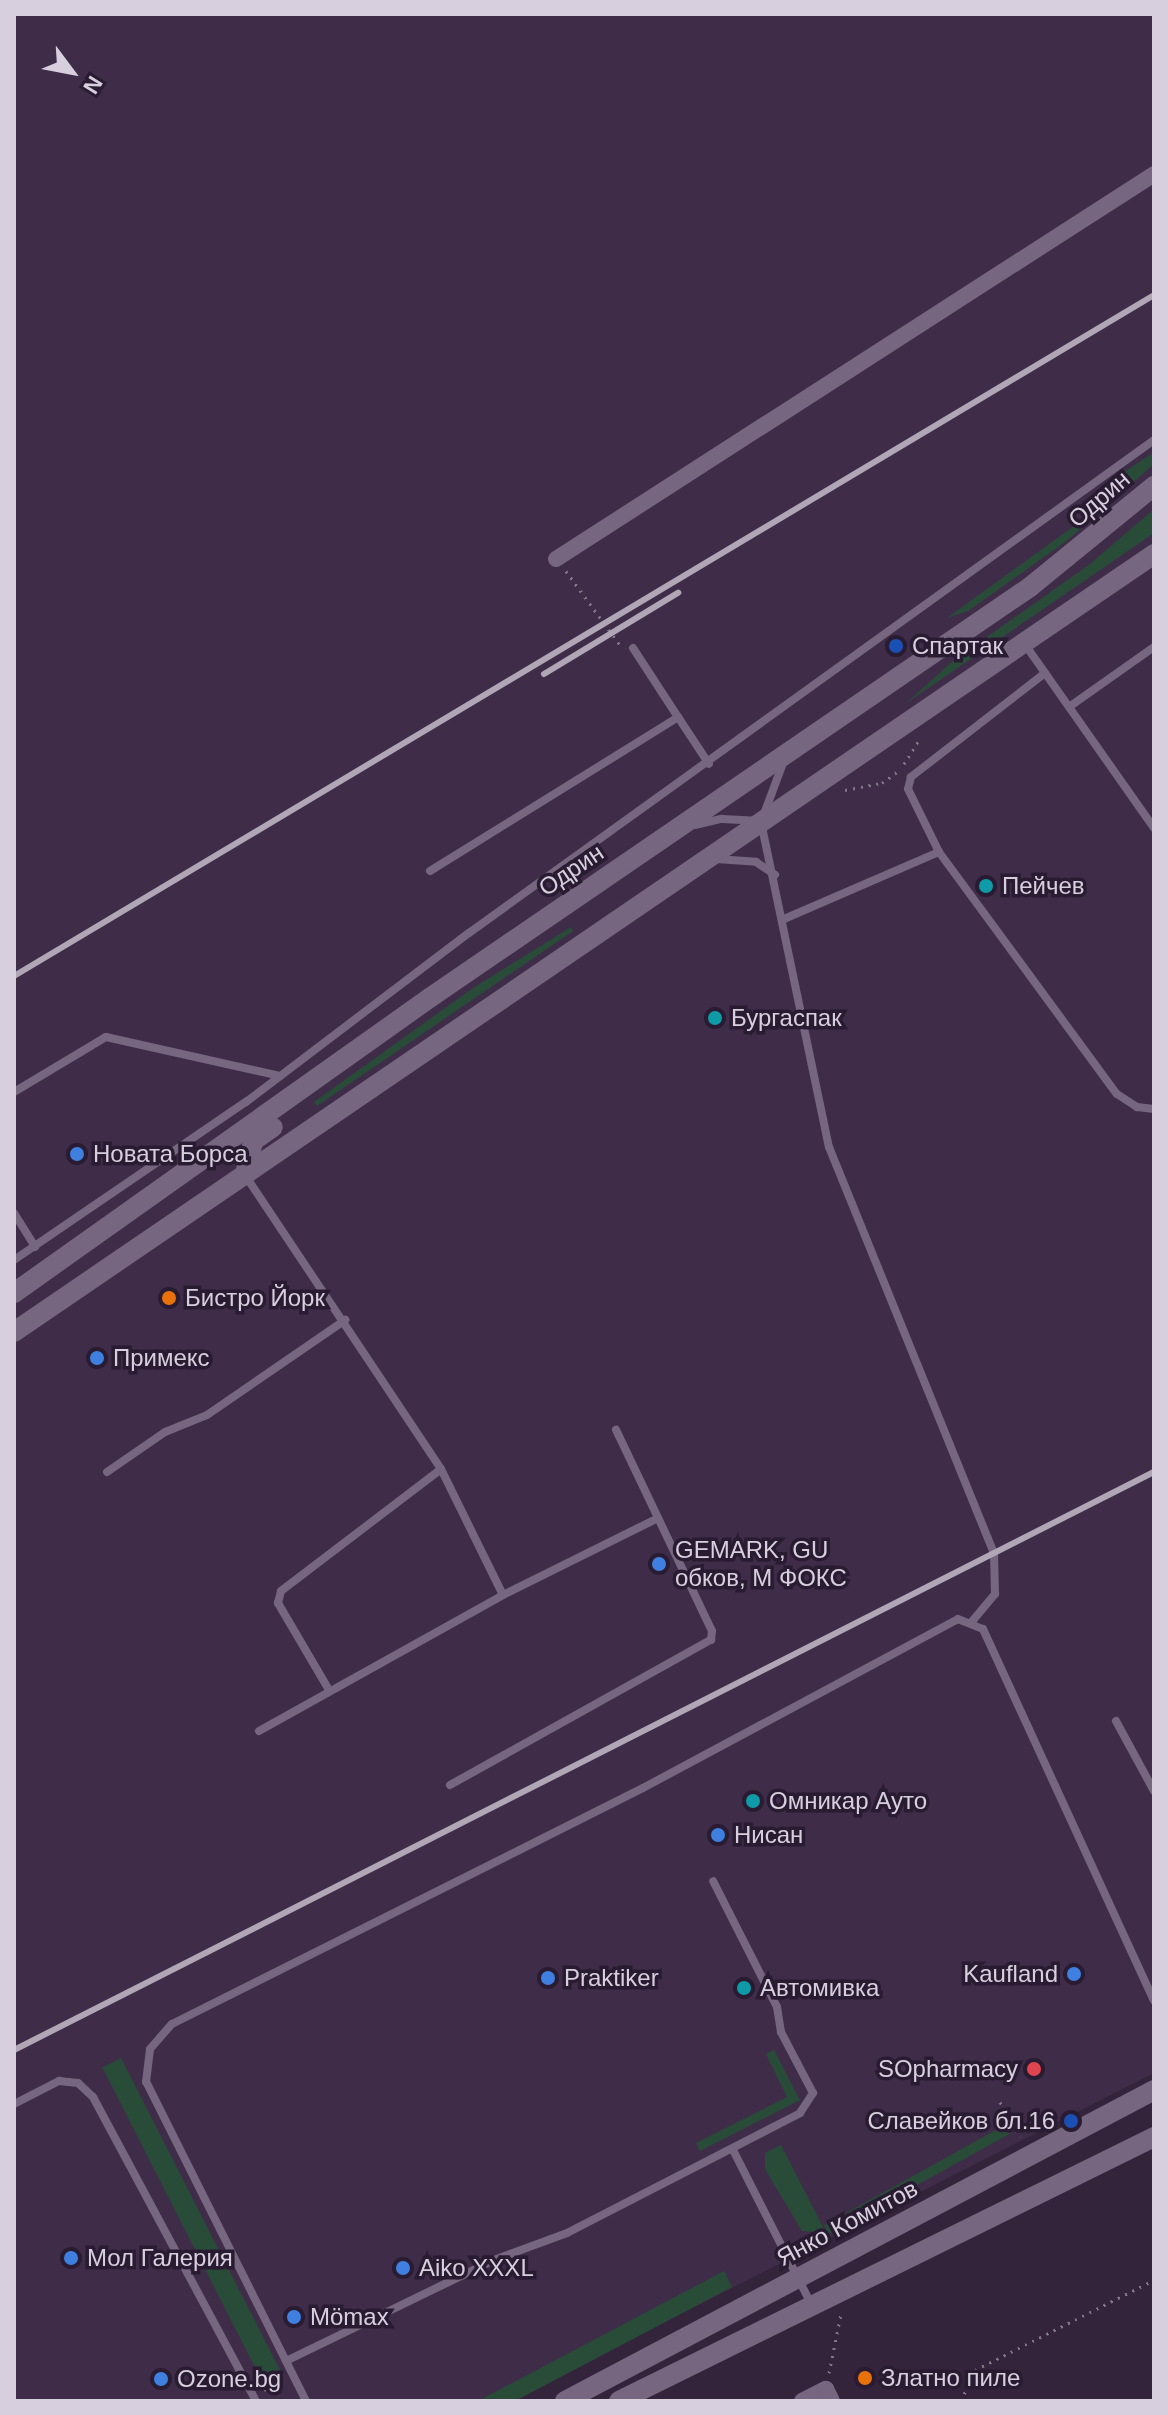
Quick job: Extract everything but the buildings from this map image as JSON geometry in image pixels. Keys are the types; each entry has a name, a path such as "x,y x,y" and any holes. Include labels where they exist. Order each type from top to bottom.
{"main road":[{"name":"Одрин","path":"14,1293 677,829 1030,587 1154,486"},
{"path":"14,1332 1154,554"},
{"path":"245,1174 253,1141 330,1085 350,1058"},
{"name":"Янко Комитов","path":"565,2401 1154,2090"},
{"path":"619,2401 1154,2137"}],"street":[{"path":"556,559 1154,174"},
{"path":"802,2401 829,2395"}],"lane":[{"path":"14,1260 280,1076 469,933 709,764 1154,440"},
{"path":"1024,643 1154,828"},
{"path":"1069,707 1154,647"},
{"path":"633,648 709,764"},
{"path":"1045,673 908,782 939,852 1117,1094 1137,1107 1154,1109"},
{"path":"430,871 678,717"},
{"path":"789,752 768,792 761,822 775,875 829,1147 994,1553 995,1594 972,1621"},
{"path":"677,829 722,819 761,822"},
{"path":"784,919 939,852"},
{"path":"708,859 741,858 775,875"},
{"path":"14,1092 106,1037 280,1076"},
{"path":"245,1174 345,1320 441,1469 503,1595"},
{"path":"14,1213 35,1247"},
{"path":"107,1472 165,1432 207,1415 345,1320"},
{"path":"450,1785 711,1640 712,1631 616,1430"},
{"path":"329,1690 278,1603 281,1591 441,1469"},
{"path":"259,1731 503,1595 656,1519"},
{"path":"306,2401 146,2082 150,2049 172,2024 643,1788 929,1632 958,1619 972,1621 983,1629 1154,2000"},
{"path":"1116,1721 1154,1791"},
{"path":"286,2361 494,2260 567,2233 787,2124 813,2093 781,2032 777,2007 713,1881"},
{"path":"14,2104 59,2081 78,2083 93,2097 255,2398"},
{"path":"733,2150 813,2307"}],"path":[{"path":"556,559 611,635 621,646 633,648"},
{"path":"1000,2102 1024,2145"},
{"path":"961,2401 975,2370 1154,2280"},
{"path":"829,2395 841,2313"},
{"path":"255,2398 293,2375"}],"shaded area":[{"path":"14,14 1154,14 1154,2073 510,2401 14,2401"}],"green space":[{"path":"1154,452 1154,464 1068,540 968,611 947,618 1114,497 1106,484"},
{"path":"1154,509 1154,533 905,704 953,661 1090,564"},
{"path":"571,927 573,931 317,1106 314,1102 473,988"},
{"path":"774,2050 800,2100 700,2151 696,2143 787,2097 766,2054"},
{"path":"121,2058 281,2372 262,2381 102,2068"},
{"path":"1005,2125 1010,2134 829,2234 824,2225"},
{"path":"781,2145 826,2233 802,2231 765,2169 765,2153"},
{"path":"724,2271 732,2287 515,2401 478,2401"}],"railway":[{"path":"14,976 1154,295"},
{"path":"544,674 678,593"},
{"path":"14,2050 1154,1472"}],"place":[{"name":"Спартак","path":"896,646"},
{"name":"Пейчев","path":"986,886"},
{"name":"Бургаспак","path":"715,1018"},
{"name":"Новата Борса","path":"77,1154"},
{"name":"Бистро Йорк","path":"169,1298"},
{"name":"Примекс","path":"97,1358"},
{"name":"GEMARK, GU обков, М ФОКС","path":"659,1564"},
{"name":"Омникар Ауто","path":"753,1801"},
{"name":"Нисан","path":"718,1835"},
{"name":"Kaufland","path":"1074,1974"},
{"name":"Praktiker","path":"548,1978"},
{"name":"Автомивка","path":"744,1988"},
{"name":"SOpharmacy","path":"1034,2069"},
{"name":"Славейков бл.16","path":"1071,2121"},
{"name":"Мол Галерия","path":"71,2258"},
{"name":"Aiko XXXL","path":"403,2268"},
{"name":"Mömax","path":"294,2317"},
{"name":"Златно пиле","path":"865,2378"},
{"name":"Ozone.bg","path":"161,2379"}]}
